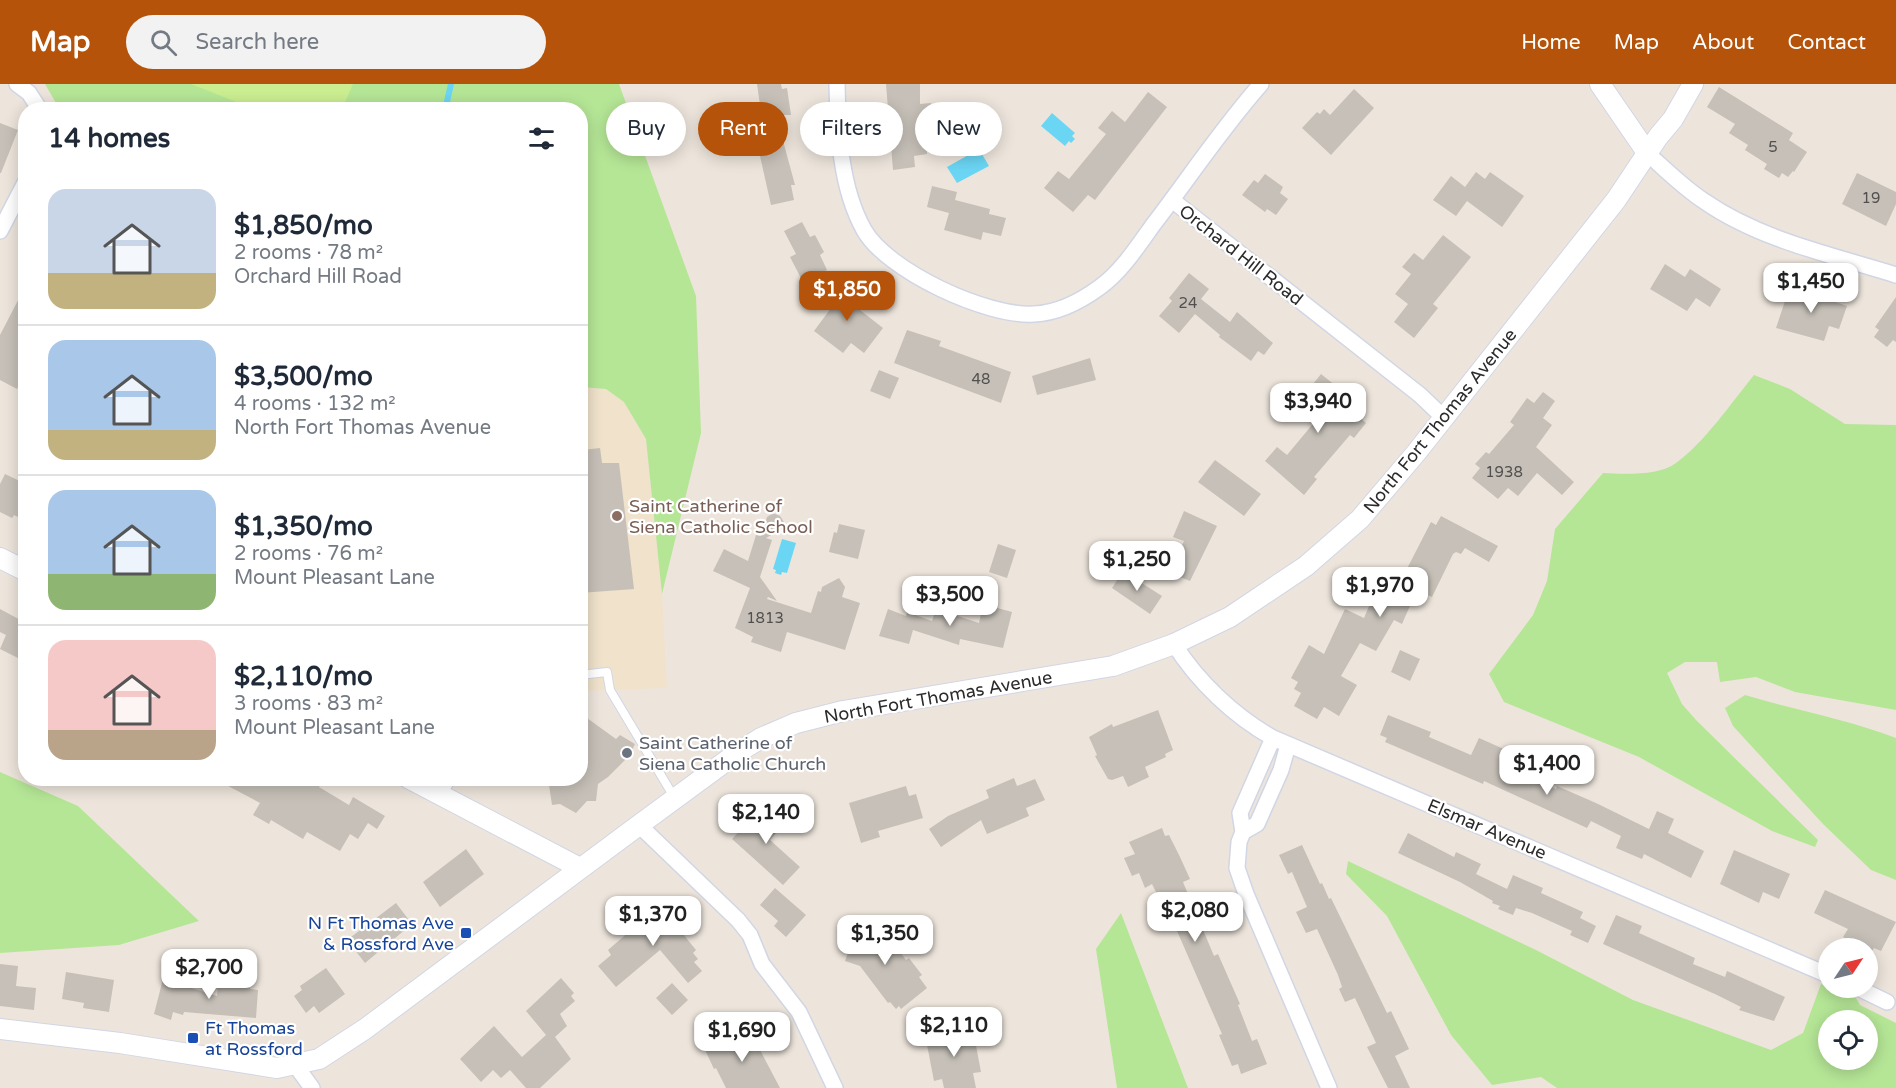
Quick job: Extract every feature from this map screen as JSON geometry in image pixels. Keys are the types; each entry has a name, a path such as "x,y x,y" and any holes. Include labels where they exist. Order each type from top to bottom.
{"street":[{"path":"17,84 29,93 35,102"},
{"name":"Orchard Hill Road","path":"837,84 844,170 853,205 865,231 877,248 898,266 929,283 989,307 1013,313 1034,314 1077,302 1103,285 1172,200 1420,395 1443,417"},
{"path":"1172,200 1261,84"},
{"path":"1600,84 1648,154 1704,201 1729,216 1789,241 1896,275"},
{"name":"North Fort Thomas Avenue","path":"0,1029 120,1043 277,1068 296,1066 332,1053 675,798 761,738 796,723 885,702 1113,666 1174,644 1238,611 1305,566 1338,539 1380,498 1577,251 1673,119 1693,84"},
{"path":"0,231 18,196"},
{"path":"0,558 18,567"},
{"name":"Elsmar Avenue","path":"1174,644 1183,658 1242,720 1273,738 1818,971"},
{"path":"1273,738 1240,813 1243,832 1237,854 1240,880 1329,1088"},
{"path":"1243,832 1257,824 1281,770 1288,745"},
{"path":"422,786 580,868"},
{"path":"639,825 738,920 750,935 762,964 799,1012 835,1088"},
{"path":"1878,998 1887,1002"},
{"path":"296,1066 312,1088"}],"lane":[{"path":"588,674 607,672 610,690 675,798"},
{"path":"441,797 447,786"}],"shaded area":[{"name":"Saint Catherine of Siena Catholic School","path":"588,388 606,389 624,402 646,439 662,594 667,688 588,691"}],"green space":[{"path":"45,84 619,84 626,102 606,102 606,156 645,156 696,296 701,433 662,594 646,439 624,402 606,389 588,388 588,102 55,102"},
{"path":"191,84 353,84 345,102 236,102"},
{"path":"1754,375 1790,389 1845,424 1896,425 1896,710 1795,692 1756,677 1720,682 1717,662 1685,662 1667,673 1682,704 1818,840 1815,847 1772,831 1639,757 1504,702 1489,674 1533,615 1547,581 1555,529 1603,473 1651,472 1676,463 1697,445"},
{"path":"1745,695 1859,725 1896,738 1896,880 1871,870 1823,824 1733,726 1725,708"},
{"path":"0,772 18,780 18,786 32,786 78,806 199,921 119,945 0,953"},
{"path":"1348,861 1536,950 1633,1000 1771,1050 1803,1033 1818,992 1818,998 1856,998 1860,1005 1870,1010 1818,1010 1818,1070 1878,1070 1878,1014 1896,1023 1896,1088 1557,1088 1541,1077 1492,1085 1451,1035 1387,916 1346,874"},
{"path":"1121,913 1188,1088 1117,1088 1096,949"}],"water":[{"path":"1052,113 1075,133 1072,136 1075,139 1071,143 1069,141 1065,146 1041,126"},
{"path":"967,156 983,156 989,166 957,183 947,167"},
{"path":"782,539 796,543 787,573 782,572 781,575 775,573 776,570 773,569"}],"building":[{"path":"757,84 781,84 782,89 787,88 791,115 788,115 788,102 760,102"},
{"path":"886,84 920,84 920,102 915,102 915,167 893,170 892,156 903,156 903,102 887,102"},
{"path":"1719,87 1793,133 1789,140 1807,152 1788,177 1782,173 1779,178 1764,169 1767,164 1745,150 1748,145 1729,133 1735,124 1707,107"},
{"path":"1354,89 1374,108 1331,155 1302,128 1317,112 1320,114 1324,109 1330,115"},
{"path":"1148,92 1167,107 1095,200 1088,195 1073,212 1044,188 1058,171 1069,179 1106,134 1098,128 1112,111 1125,122"},
{"path":"0,123 18,130 1,173 0,173"},
{"path":"760,156 787,156 795,185 791,185 794,200 771,205"},
{"path":"1476,172 1485,179 1490,172 1524,196 1502,227 1467,201 1456,216 1433,200 1451,176 1465,187"},
{"path":"1857,173 1896,192 1896,204 1886,226 1842,204"},
{"path":"1265,174 1283,187 1280,193 1288,199 1276,215 1267,209 1265,212 1242,195 1254,180 1258,183"},
{"path":"932,186 957,192 955,200 990,209 989,214 1006,218 1001,236 983,232 981,240 944,230 949,213 927,207"},
{"path":"802,222 810,237 815,235 824,252 820,255 827,270 803,282 790,257 796,254 784,231"},
{"path":"1443,235 1471,257 1433,304 1438,308 1414,338 1394,322 1408,304 1395,294 1411,274 1402,267 1414,253 1423,260"},
{"path":"1665,264 1685,277 1690,269 1721,289 1710,307 1696,298 1687,311 1650,289"},
{"path":"1189,273 1209,289 1201,299 1230,322 1237,312 1273,343 1264,355 1258,351 1251,361 1219,337 1220,335 1195,314 1179,333 1159,316 1172,301 1169,298"},
{"path":"840,280 858,294 851,303 883,328 864,353 851,343 843,353 814,331 831,308 823,302"},
{"path":"1807,284 1824,290 1821,297 1847,306 1839,329 1829,326 1824,341 1776,328 1787,295 1802,300"},
{"path":"1896,297 1896,342 1893,340 1887,347 1874,337 1879,330 1875,327"},
{"path":"18,300 17,389 0,380 0,335"},
{"path":"907,330 941,341 939,346 1011,372 1001,403 894,363"},
{"path":"1090,358 1096,380 1037,395 1032,376"},
{"path":"879,370 899,378 890,399 870,391"},
{"path":"1321,374 1351,398 1350,400 1360,408 1356,414 1366,423 1354,438 1350,435 1314,477 1317,479 1304,495 1265,461 1277,447 1287,455 1317,419 1297,404"},
{"path":"1543,392 1555,401 1543,418 1552,425 1536,447 1574,482 1562,495 1537,473 1518,496 1508,488 1498,499 1472,478 1480,468 1475,464 1486,452 1489,454 1514,425 1510,422 1527,398 1534,403"},
{"path":"600,448 602,463 619,463 634,589 588,592 588,449"},
{"path":"1215,460 1261,494 1244,516 1198,482"},
{"path":"5,474 18,480 18,517 14,515 12,518 0,512 0,484"},
{"path":"1184,511 1217,526 1190,581 1170,573 1184,541 1173,537"},
{"path":"773,513 780,516 784,522 782,529 766,538 772,540 760,577 777,601 768,597 767,599 811,613 818,591 821,592 822,587 839,578 845,587 842,597 860,603 845,650 787,632 781,652 751,642 753,637 735,628 750,588 713,571 724,549 748,561 756,535 761,536 767,517"},
{"path":"1441,516 1498,546 1489,562 1465,548 1461,554 1456,552 1432,597 1417,590 1402,624 1394,620 1376,651 1360,643 1341,676 1357,685 1339,716 1324,707 1317,719 1294,706 1301,693 1294,689 1298,682 1291,678 1309,645 1324,654 1345,609 1364,618 1375,592 1379,593 1382,584 1396,590 1431,522 1436,525"},
{"path":"839,524 865,530 858,559 829,552 834,532 837,533"},
{"path":"998,544 1016,550 1007,578 989,572"},
{"path":"1123,571 1162,596 1150,614 1112,588"},
{"path":"983,604 1012,612 1003,648 960,639 959,645 913,630 909,644 879,636 888,609 906,616 907,612 932,621 936,609 979,623"},
{"path":"0,609 18,619 18,658 0,649 6,635 0,632"},
{"path":"1400,650 1420,659 1410,681 1391,672"},
{"path":"1158,710 1173,750 1165,754 1166,757 1145,767 1149,777 1128,787 1123,776 1108,779 1095,756 1097,755 1089,737 1112,724 1113,727"},
{"path":"1388,715 1431,732 1429,737 1471,755 1479,738 1506,750 1501,761 1513,769 1556,789 1557,786 1596,803 1649,829 1657,811 1674,819 1668,833 1704,851 1691,878 1644,854 1642,859 1616,848 1621,836 1591,821 1587,828 1484,781 1483,784 1385,742 1387,738 1380,735"},
{"name":"Saint Catherine of Siena Catholic Church","path":"588,719 616,739 620,735 635,744 629,756 598,784 596,801 587,801 576,813 560,804 552,805 549,786 588,786"},
{"path":"1014,778 1017,786 1035,779 1045,800 1026,808 1029,816 987,834 981,820 941,847 929,829 948,816 989,798 986,790"},
{"path":"228,786 319,786 349,805 353,797 385,816 377,829 368,823 358,839 350,834 340,851 307,832 303,839 271,820 269,824 253,815 260,803"},
{"path":"906,786 909,796 916,794 923,818 878,831 880,837 861,843 849,803"},
{"path":"764,805 785,823 770,840 800,867 783,885 732,839"},
{"path":"1162,828 1165,836 1169,835 1190,879 1183,882 1214,956 1218,954 1240,1004 1238,1005 1252,1041 1257,1039 1267,1064 1241,1074 1238,1064 1232,1066 1219,1035 1222,1034 1160,892 1157,894 1152,884 1145,888 1139,873 1132,876 1124,858 1135,854 1129,842"},
{"path":"1408,833 1454,857 1456,852 1481,864 1476,874 1507,889 1513,875 1543,888 1541,893 1583,912 1580,918 1596,926 1588,943 1570,935 1572,931 1532,913 1516,908 1513,915 1498,909 1500,906 1492,903 1493,901 1460,882 1398,853"},
{"path":"1302,845 1320,884 1322,883 1329,899 1331,898 1387,1013 1391,1011 1409,1049 1395,1056 1410,1088 1388,1088 1367,1047 1376,1043 1355,998 1345,1002 1339,989 1342,987 1338,975 1317,929 1306,933 1296,912 1307,907 1292,872 1288,874 1279,855"},
{"path":"466,849 484,874 440,907 423,882"},
{"path":"1734,850 1790,874 1779,899 1763,892 1759,903 1720,884"},
{"path":"775,888 806,915 786,937 774,926 778,921 760,905"},
{"path":"1825,890 1896,922 1881,951 1878,950 1878,938 1845,938 1843,937 1848,929 1814,913"},
{"path":"396,903 412,924 365,963 347,940"},
{"path":"660,905 670,917 680,909 693,925 683,934 696,950 693,953 698,959 694,962 702,971 688,983 660,950 616,987 598,966 611,955 608,950"},
{"path":"1616,915 1642,926 1639,933 1695,958 1693,964 1725,977 1727,971 1785,997 1774,1021 1739,1010 1741,1007 1717,995 1603,944"},
{"path":"859,922 884,931 906,960 909,958 922,975 919,977 927,988 901,1009 899,1006 896,1009 890,1002 888,1003 860,966 845,961"},
{"path":"0,964 18,966 16,986 36,988 34,1010 0,1006"},
{"path":"326,968 345,994 319,1013 314,1006 306,1013 294,996 302,990 300,986"},
{"path":"66,972 114,980 109,1012 83,1008 84,1003 62,999"},
{"path":"227,975 250,978 250,989 258,990 256,1018 184,1012 183,1015 173,1012 171,1020 154,1014 163,979 217,996 218,986 226,986"},
{"path":"561,978 574,993 571,996 575,1001 560,1014 567,1026 555,1037 571,1059 540,1088 526,1088 510,1070 501,1078 493,1070 481,1082 460,1059 494,1026 522,1057 546,1035 526,1011"},
{"path":"672,983 688,1000 672,1015 656,998"},
{"path":"964,1024 967,1036 974,1035 981,1072 973,1073 976,1088 944,1088 942,1079 934,1081 927,1045 936,1044 933,1030"},
{"path":"751,1029 780,1088 726,1088 716,1068 714,1069 705,1050"}],"waterway":[{"path":"447,102 451,84"}],"place":[{"name":"Saint Catherine of Siena Catholic School","path":"617,516"},
{"name":"Saint Catherine of Siena Catholic Church","path":"627,753"},
{"name":"N Ft Thomas Ave & Rossford Ave","path":"466,933"},
{"name":"Ft Thomas at Rossford","path":"193,1038"}]}
